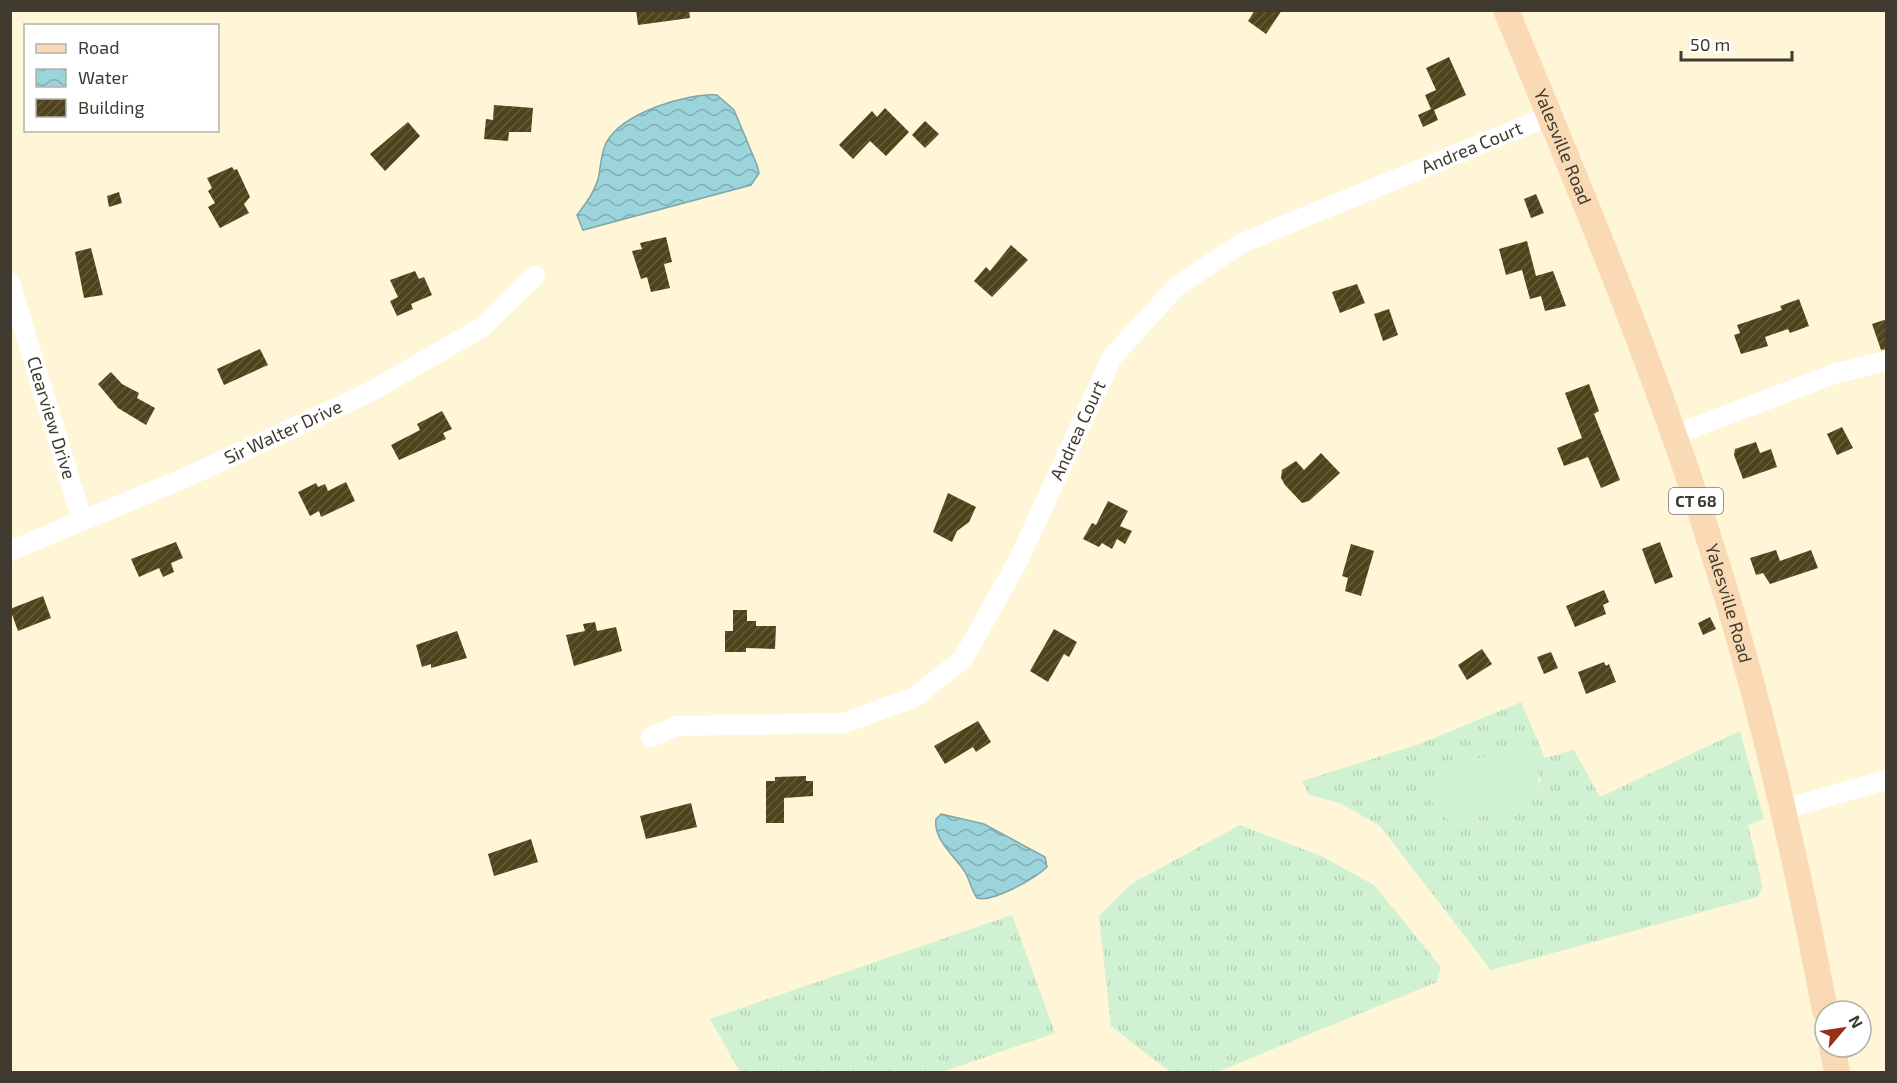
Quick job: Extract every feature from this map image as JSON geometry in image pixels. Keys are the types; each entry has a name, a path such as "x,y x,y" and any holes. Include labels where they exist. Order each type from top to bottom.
{"main road":[{"name":"Yalesville Road","path":"1506,10 1635,328 1708,536 1754,687 1784,809 1824,999"}],"street":[{"name":"Andrea Court","path":"651,736 678,726 843,723 915,698 963,659 1018,561 1112,357 1177,286 1242,243 1549,116"},
{"name":"Sir Walter Drive","path":"10,551 188,477 368,393 481,328 535,276"},
{"name":"Clearview Drive","path":"10,283 82,520"},
{"path":"1674,435 1834,374 1887,362"},
{"path":"1784,809 1887,780"}],"green space":[{"path":"1521,702 1545,758 1574,750 1600,797 1740,731 1764,819 1748,825 1763,888 1757,897 1491,970 1380,826 1340,803 1309,795 1302,781 1420,744","holes":["1541,777 1537,794 1458,825"]},
{"path":"1518,742 1529,753 1536,765 1539,778 1537,794 1458,825 1438,814 1429,796 1434,777"},
{"path":"1240,825 1321,856 1374,885 1441,967 1437,982 1217,1072 1170,1072 1111,1026 1099,916 1131,884"},
{"path":"1012,915 1055,1033 942,1072 740,1072 710,1019"}],"water":[{"path":"717,95 734,110 757,165 759,173 751,185 583,230 577,215 596,186 604,147 614,132 640,114 672,101"},
{"path":"941,814 984,824 1045,857 1047,867 1024,883 1003,893 984,899 977,898 965,872 938,834 936,819"}],"building":[{"path":"636,10 689,10 690,18 638,25"},
{"path":"1255,10 1282,10 1266,34 1248,21"},
{"path":"1449,57 1466,95 1434,110 1438,120 1423,127 1418,115 1431,109 1425,95 1436,90 1426,68"},
{"path":"494,105 533,108 531,132 509,132 508,141 484,139 486,119 493,120"},
{"path":"885,108 909,132 886,156 870,141 853,159 839,145 872,111 877,117"},
{"path":"925,121 939,134 925,148 912,135"},
{"path":"408,122 420,136 385,171 370,154"},
{"path":"232,167 234,170 237,169 250,197 244,204 249,213 220,228 208,207 215,203 208,191 212,188 207,178"},
{"path":"119,192 122,203 109,207 107,196"},
{"path":"1536,194 1544,213 1531,218 1524,199"},
{"path":"666,237 672,262 664,264 670,288 651,292 647,277 641,279 632,251 642,249 640,243"},
{"path":"1527,241 1536,276 1553,271 1566,306 1545,311 1541,296 1530,299 1522,270 1506,275 1499,249"},
{"path":"1011,245 1028,260 992,297 974,281 986,267 990,271"},
{"path":"91,248 103,295 84,298 75,252"},
{"path":"415,271 419,279 424,277 432,295 411,304 413,309 397,316 390,301 398,297 390,280"},
{"path":"1357,284 1365,303 1340,313 1332,292"},
{"path":"1799,299 1809,326 1790,333 1788,329 1765,337 1768,346 1741,354 1734,335 1740,333 1737,325 1782,310 1780,306"},
{"path":"1389,309 1398,335 1383,341 1374,314"},
{"path":"1887,319 1887,349 1881,350 1872,324"},
{"path":"260,349 268,365 224,385 217,369"},
{"path":"111,372 122,384 139,393 137,398 155,408 146,425 118,408 98,384"},
{"path":"1589,384 1599,411 1594,414 1620,480 1601,488 1588,457 1564,466 1557,448 1582,438 1565,393"},
{"path":"442,411 452,429 443,433 446,439 399,460 391,445 420,430 417,424"},
{"path":"1842,427 1853,448 1837,455 1827,434"},
{"path":"1756,442 1760,453 1771,449 1777,467 1743,479 1734,455 1735,449"},
{"path":"1321,453 1340,473 1309,501 1302,503 1285,485 1281,478 1282,470 1296,461 1304,470"},
{"path":"346,482 355,501 321,517 319,511 310,516 298,492 316,483 318,487 325,484 328,491"},
{"path":"948,493 976,507 969,522 957,531 952,542 933,532"},
{"path":"1108,501 1128,511 1120,526 1132,531 1125,544 1117,539 1112,549 1102,543 1099,547 1083,539 1092,523 1096,525"},
{"path":"176,542 183,558 171,563 174,572 163,577 159,568 139,577 131,559"},
{"path":"1660,542 1673,577 1655,584 1642,549"},
{"path":"1351,544 1374,551 1361,596 1345,591 1348,578 1342,576"},
{"path":"1776,550 1780,561 1811,550 1818,568 1770,584 1763,573 1756,575 1750,558"},
{"path":"1604,590 1609,602 1603,605 1606,614 1575,627 1566,606"},
{"path":"43,596 51,618 18,631 10,609"},
{"path":"733,610 747,610 747,621 756,621 756,626 776,626 775,649 746,648 746,652 725,652 725,631 733,631"},
{"path":"1710,617 1716,629 1703,635 1698,623"},
{"path":"595,622 597,631 616,627 622,651 574,666 566,635 585,631 583,624"},
{"path":"1054,629 1077,642 1069,657 1064,654 1048,682 1030,671"},
{"path":"457,631 467,658 431,668 431,664 422,667 416,645"},
{"path":"1482,649 1492,664 1467,680 1458,665"},
{"path":"1551,652 1558,668 1544,674 1537,657"},
{"path":"1604,662 1606,666 1609,664 1616,682 1586,694 1578,672"},
{"path":"978,721 991,742 976,752 973,747 945,764 934,746"},
{"path":"806,776 806,781 813,781 813,796 784,798 784,823 766,823 766,781 775,781 775,777"},
{"path":"691,803 697,827 646,839 640,816"},
{"path":"531,839 538,862 494,876 488,854"}]}
